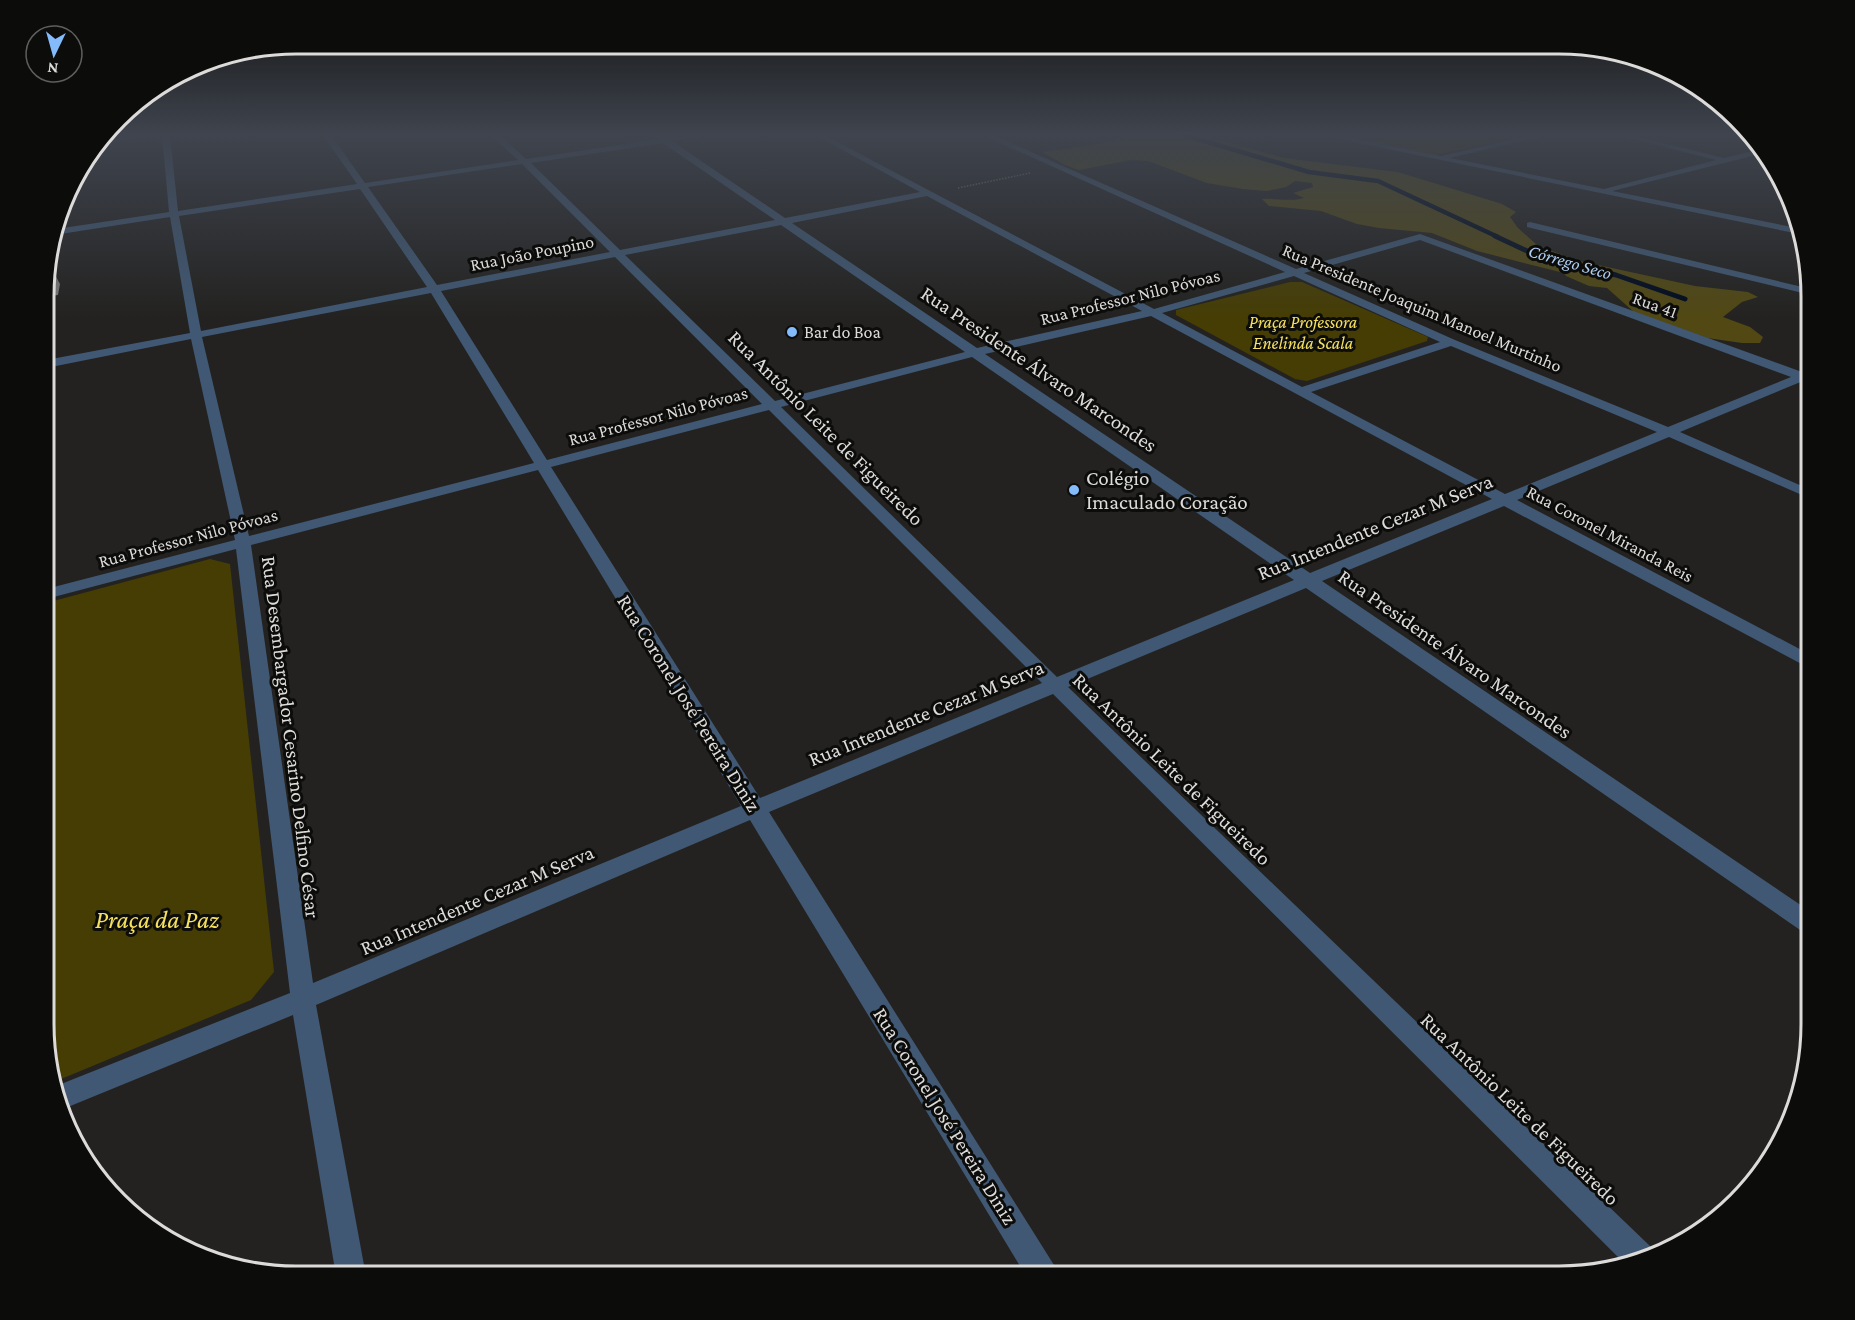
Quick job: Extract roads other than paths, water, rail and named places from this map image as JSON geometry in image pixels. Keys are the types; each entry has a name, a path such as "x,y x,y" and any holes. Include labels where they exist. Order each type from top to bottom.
{"street":[{"name":"Rua Desembargador Cesarino Delfino César","path":"172,197 196,335 243,542 303,999 349,1266"},
{"path":"63,231 290,197"},
{"name":"Rua Coronel José Pereira Diniz","path":"369,197 434,289 1037,1266"},
{"name":"Rua Antônio Leite de Figueiredo","path":"560,197 1635,1253"},
{"name":"Rua Presidente Álvaro Marcondes","path":"747,197 977,352 1801,918"},
{"name":"Rua João Poupino","path":"54,362 913,197"},
{"name":"Rua Coronel Miranda Reis","path":"938,197 1801,658"},
{"name":"Rua Presidente Joaquim Manoel Murtinho","path":"1126,197 1451,342 1669,432 1801,491"},
{"path":"1635,197 1792,230"},
{"path":"1530,225 1801,290"},
{"name":"Rua Professor Nilo Póvoas","path":"54,592 977,352 1154,312 1420,237"},
{"name":"Rua 41","path":"1420,237 1801,373"},
{"path":"1301,391 1451,342"},
{"name":"Rua Intendente Cezar M Serva","path":"65,1095 303,999 755,809 1801,379"}],"waterway":[{"name":"Córrego Seco","path":"1411,197 1498,237"},
{"name":"Córrego Seco","path":"1495,236 1540,257 1616,275 1685,299"}],"place":[{"name":"Bar do Boa","path":"792,332"},
{"name":"Colégio Imaculado Coração","path":"1074,490"}],"park label":[{"name":"Praça Professora Enelinda Scala","path":"1303,332"},
{"name":"Praça da Paz","path":"157,919"}]}
